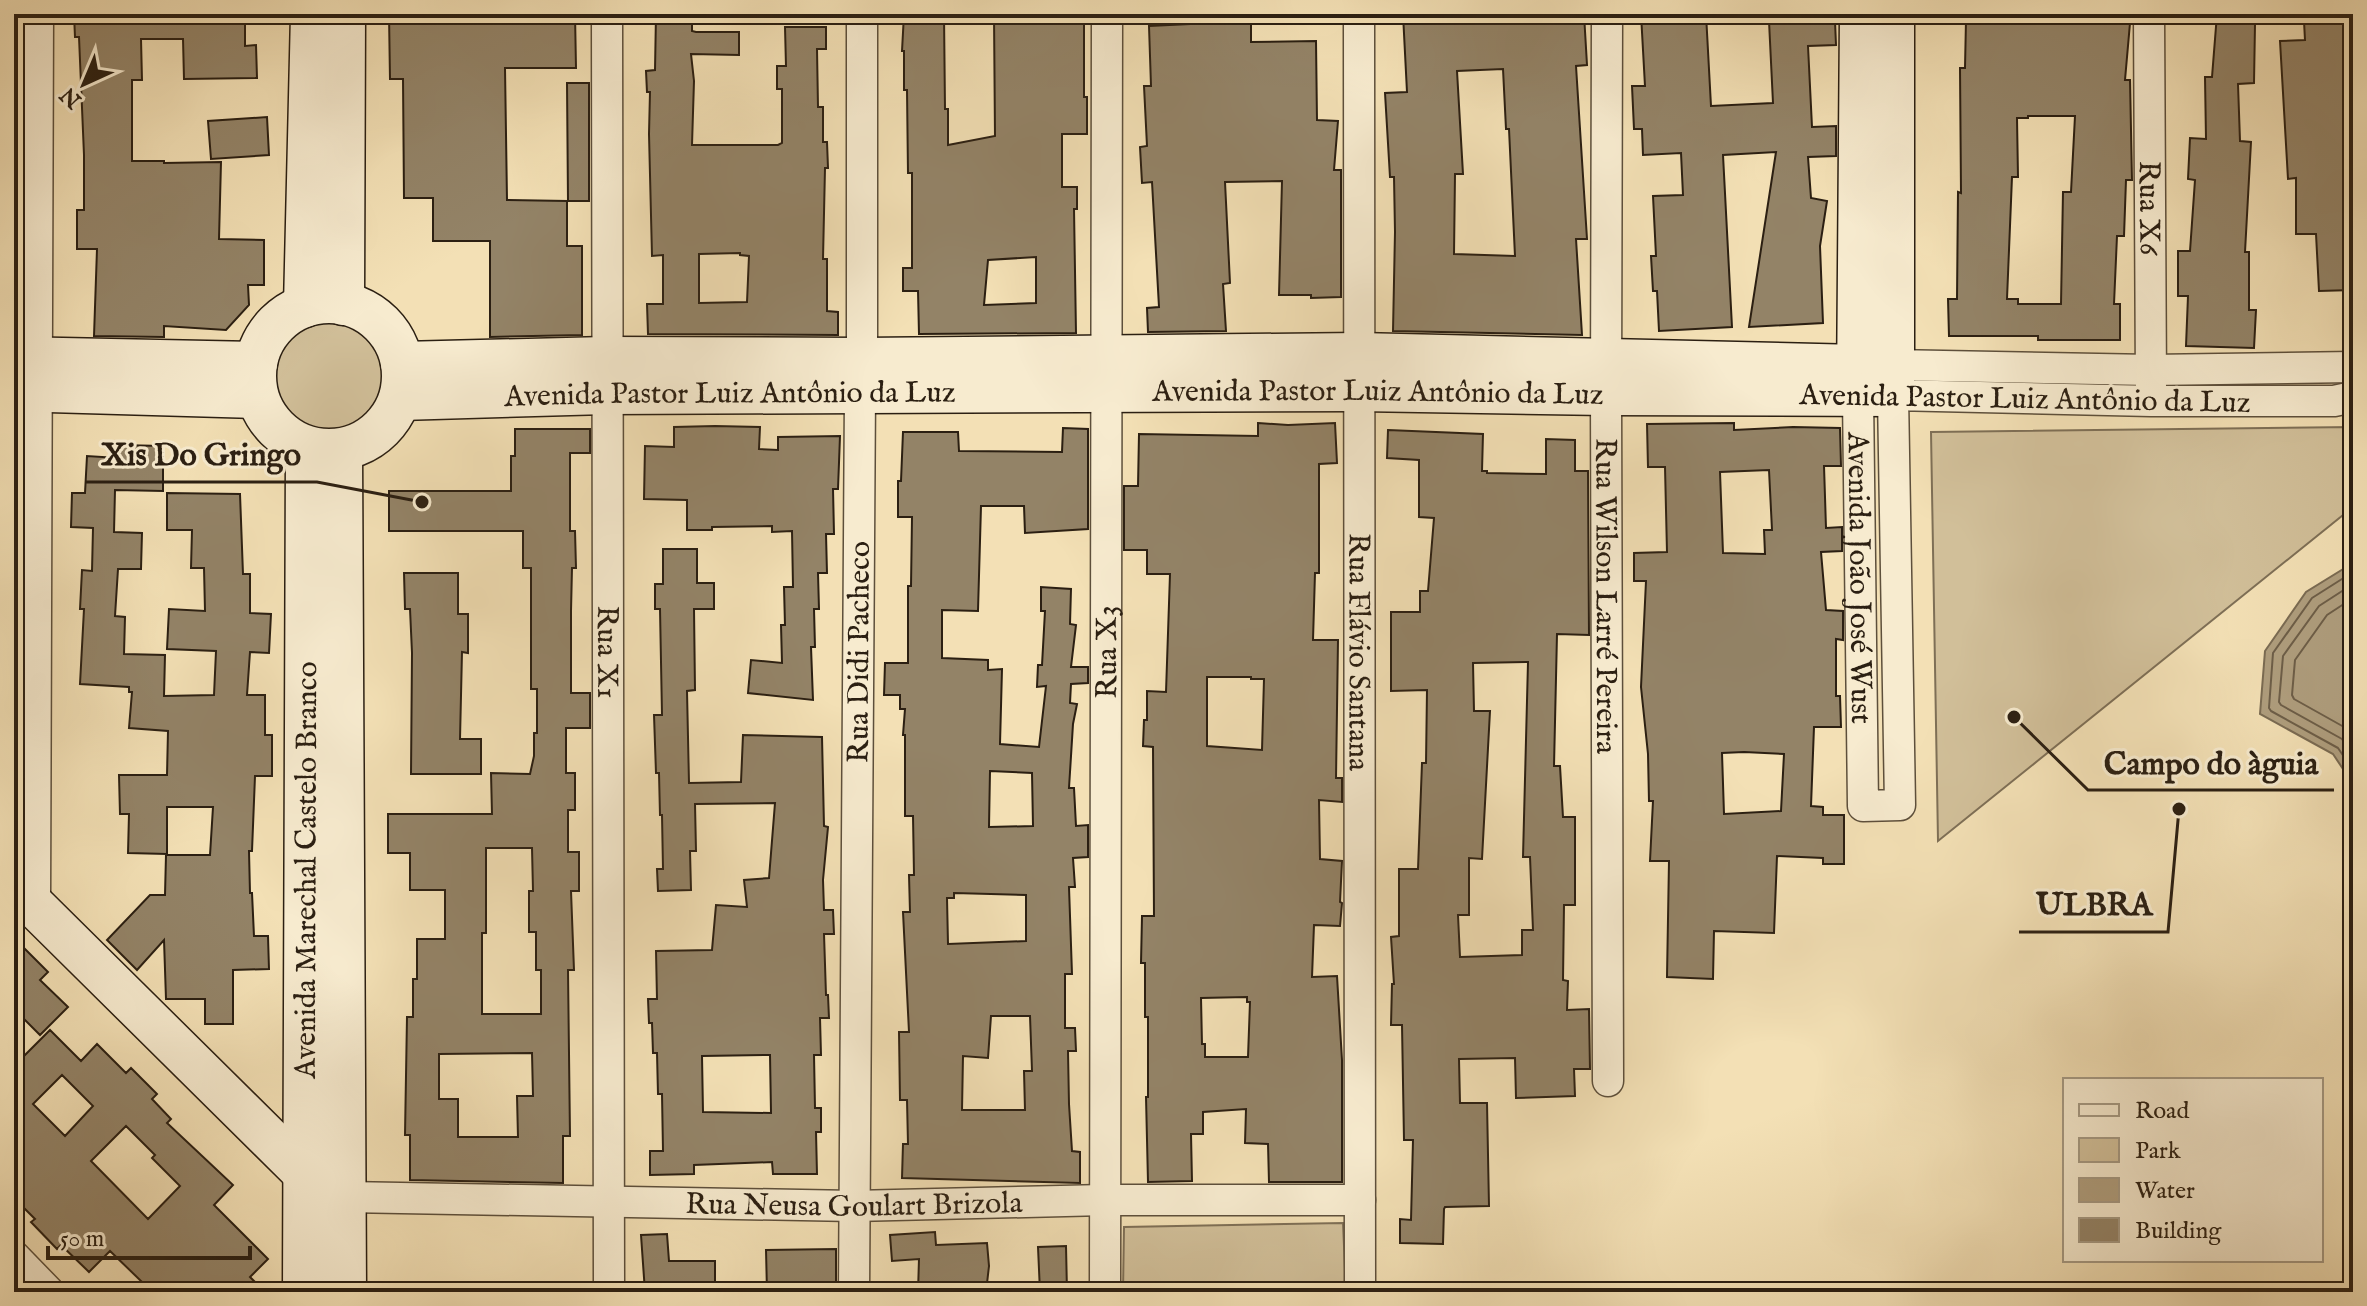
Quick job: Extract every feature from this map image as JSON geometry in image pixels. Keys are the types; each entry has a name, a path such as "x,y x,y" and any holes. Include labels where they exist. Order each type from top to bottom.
{"street":[{"path":"38,14 26,374 24,896 303,1172"},
{"path":"312,14 324,305"},
{"path":"324,305 344,14"},
{"name":"Rua X1","path":"607,14 609,1292"},
{"name":"Rua Didi Pacheco","path":"854,1292 862,14"},
{"name":"Rua X3","path":"1105,1292 1107,14"},
{"name":"Rua Flávio Santana","path":"1359,14 1360,1292"},
{"name":"Rua Wilson Larré Pereira","path":"1607,14 1608,1081"},
{"name":"Avenida João José Wust","path":"1861,14 1875,381 1900,805 1863,806 1875,381 1893,14"},
{"name":"Rua X6","path":"2149,14 2151,401"},
{"path":"324,305 364,311 382,324 394,342 401,381 391,417 378,433 361,444 324,449 286,437 268,419 257,380 262,344 272,328 287,314 324,305"},
{"name":"Avenida Pastor Luiz Antônio da Luz","path":"401,381 606,376 1358,372 1875,381 2151,370 2353,367"},
{"path":"26,374 257,380"},
{"name":"Avenida Pastor Luiz Antônio da Luz","path":"1875,381 2151,401 2334,401 2353,397"},
{"name":"Avenida Marechal Castelo Branco","path":"304,1292 303,1172 324,449"},
{"name":"Avenida Marechal Castelo Branco","path":"324,449 346,1197 345,1292"},
{"name":"Rua Neusa Goulart Brizola","path":"346,1197 854,1206 1105,1200 1360,1200"},
{"path":"14,1256 49,1292"}],"green space":[{"path":"325,318 348,322 367,335 380,354 384,377 380,400 367,419 348,432 325,436 302,432 283,419 270,400 266,377 270,354 283,335 302,322"},
{"path":"2353,427 2353,507 1938,841 1931,432"},
{"path":"1343,1223 1346,1292 1123,1292 1124,1227"}],"water":[{"path":"2353,563 2353,784 2333,754 2260,714 2265,651 2306,592"}],"building":[{"path":"74,14 245,14 245,46 256,45 257,78 184,79 183,39 141,39 142,80 132,80 132,161 221,162 219,239 264,240 264,285 248,285 249,305 226,330 164,326 164,337 94,336 97,249 77,249 77,210 84,210 84,155 79,37 75,37"},
{"path":"389,14 575,14 576,68 505,68 507,200 567,201 567,246 582,246 582,335 490,337 490,241 433,241 433,198 404,198 403,79 390,79"},
{"path":"656,14 692,14 692,31 696,32 739,32 739,55 691,54 694,81 692,145 778,145 782,143 782,89 777,89 777,66 786,66 785,27 826,27 826,49 817,49 818,107 823,107 823,142 827,142 828,168 825,168 823,259 827,259 827,311 838,312 838,335 648,334 647,304 663,304 663,255 652,256 650,92 647,92 646,71 655,70","holes":["699,254 749,256 747,302 699,303"]},
{"path":"904,14 944,14 948,145 995,136 994,14 1079,14 1079,19 1084,19 1087,134 1062,134 1062,187 1077,187 1077,209 1074,209 1076,333 919,334 918,291 903,291 903,268 912,268 912,173 908,173 907,90 904,90","holes":["1036,257 1036,303 984,305 988,260"]},
{"path":"1230,14 1251,14 1251,42 1316,41 1317,120 1338,121 1334,170 1341,170 1341,297 1279,295 1282,181 1225,182 1230,283 1223,284 1226,331 1148,332 1147,308 1159,307 1152,182 1142,183 1140,147 1147,146 1144,86 1151,86 1149,26 1231,22"},
{"path":"1403,14 1584,14 1587,65 1576,66 1587,239 1576,239 1582,335 1393,331 1394,177 1390,177 1385,93 1407,92","holes":["1503,69 1506,129 1509,129 1515,256 1454,254 1455,174 1463,174 1457,71"]},
{"path":"1641,14 1706,14 1711,106 1773,103 1769,21 1835,21 1836,45 1808,46 1812,127 1836,126 1836,156 1808,157 1811,198 1827,201 1820,246 1823,323 1749,327 1776,152 1723,155 1732,327 1659,331 1651,256 1656,256 1653,196 1683,195 1681,153 1643,155 1642,129 1634,129 1632,86 1645,86"},
{"path":"2217,14 2248,14 2248,24 2255,24 2254,83 2238,84 2240,141 2251,142 2245,252 2249,252 2249,310 2256,310 2254,348 2186,346 2188,296 2178,296 2178,251 2190,251 2195,180 2188,179 2190,138 2206,139 2205,77 2212,77"},
{"path":"2059,17 2130,23 2125,80 2130,80 2132,180 2126,180 2124,236 2117,236 2114,304 2120,304 2120,340 1949,336 1948,299 1957,299 1958,192 1961,193 1960,68 1965,68 1966,20 2058,24","holes":["2075,116 2071,192 2063,192 2061,304 2018,304 2018,299 2007,299 2012,177 2018,177 2017,118"]},
{"path":"2304,21 2353,22 2353,290 2319,291 2316,234 2296,234 2296,178 2288,179 2280,41 2305,40"},
{"path":"567,83 589,83 589,201 568,201"},
{"path":"267,117 269,155 211,159 208,121"},
{"path":"1258,423 1335,423 1337,463 1319,464 1319,573 1315,573 1313,640 1338,640 1336,778 1342,778 1342,802 1319,800 1320,859 1342,861 1342,903 1340,926 1314,925 1312,977 1337,976 1342,1060 1342,1182 1269,1182 1268,1144 1245,1143 1246,1109 1203,1112 1203,1134 1191,1134 1192,1181 1148,1182 1148,1017 1145,1017 1145,963 1141,963 1142,916 1154,916 1153,747 1143,746 1147,691 1166,692 1170,574 1147,574 1147,550 1124,550 1124,486 1138,486 1139,434 1258,436","holes":["1207,677 1264,679 1262,750 1207,746","1247,997 1247,1002 1250,1002 1248,1057 1205,1057 1201,998"]},
{"path":"1734,423 1734,430 1840,428 1841,466 1824,466 1826,528 1842,527 1842,551 1821,552 1826,610 1843,611 1843,640 1836,639 1836,696 1840,696 1841,727 1814,727 1811,806 1823,807 1823,815 1844,815 1844,864 1823,864 1823,858 1777,856 1774,933 1714,931 1713,979 1667,977 1669,861 1650,861 1653,801 1649,801 1641,687 1646,581 1634,581 1634,553 1667,552 1665,467 1648,467 1647,424","holes":["1769,470 1772,530 1764,530 1765,554 1723,553 1720,472","1722,753 1784,754 1781,811 1724,814"]},
{"path":"674,427 760,427 759,449 778,450 778,437 840,436 838,489 833,489 834,534 826,534 827,573 818,573 819,609 814,609 815,647 811,647 813,700 748,693 751,660 782,663 784,587 793,587 792,531 772,532 772,526 687,530 687,500 644,499 645,446 674,447"},
{"path":"1063,428 1088,429 1088,529 1025,533 1024,506 981,506 978,611 942,610 942,658 988,660 988,670 1002,669 1000,744 1039,747 1046,686 1037,687 1038,665 1042,665 1045,611 1041,611 1041,587 1071,589 1070,624 1076,625 1071,667 1088,667 1088,683 1071,684 1070,703 1077,704 1069,788 1074,788 1076,826 1088,825 1088,857 1073,858 1075,887 1069,887 1072,974 1065,974 1065,1028 1075,1028 1076,1051 1068,1051 1069,1104 1072,1151 1080,1152 1080,1183 902,1178 903,1144 908,1144 907,1100 900,1100 899,1032 909,1032 903,912 910,912 909,875 914,875 913,816 905,816 905,709 900,709 900,695 884,695 885,663 908,663 912,517 898,517 903,432 958,432 959,451 1062,452","holes":["990,771 1032,773 1033,826 989,827","954,893 1026,895 1026,941 948,944 947,898 954,898","991,1016 1030,1016 1032,1071 1024,1071 1025,1110 962,1110 963,1056 988,1058"]},
{"path":"515,429 590,429 590,453 570,453 570,531 575,531 576,568 572,568 571,693 590,693 590,728 566,728 566,773 575,773 575,810 568,810 568,852 579,852 579,891 571,891 574,970 568,970 570,1136 563,1136 563,1183 410,1180 410,1135 405,1135 407,1017 413,1017 417,939 445,939 445,890 410,890 410,853 388,853 388,814 492,814 491,773 530,774 534,733 537,733 537,689 531,689 531,568 523,568 523,531 389,531 389,491 511,491 511,456 515,456","holes":["486,848 532,848 533,891 529,891 529,932 536,932 536,970 541,970 541,1014 482,1014","532,1053 533,1096 517,1096 518,1137 458,1137 458,1099 439,1099 439,1054"]},
{"path":"1388,430 1483,434 1482,471 1487,473 1546,474 1546,439 1575,440 1575,471 1588,471 1589,635 1557,634 1554,766 1560,766 1563,817 1575,817 1575,905 1564,905 1563,980 1568,981 1567,1010 1589,1009 1590,1069 1574,1069 1575,1096 1516,1098 1515,1058 1459,1059 1460,1103 1487,1103 1489,1206 1445,1207 1443,1244 1400,1243 1400,1219 1411,1220 1413,1140 1404,1140 1402,1025 1391,1025 1394,984 1391,937 1399,936 1399,869 1418,869 1422,763 1426,763 1427,690 1391,691 1391,612 1420,612 1420,591 1428,591 1434,518 1419,517 1419,460 1387,458","holes":["1528,662 1523,857 1530,857 1533,930 1522,930 1522,955 1460,957 1458,915 1469,915 1469,858 1482,859 1490,711 1474,711 1473,663"]},
{"path":"118,445 163,446 163,491 115,490 114,532 142,533 141,569 118,569 115,616 125,617 124,654 165,655 164,696 214,695 216,651 167,649 169,609 205,611 204,568 191,568 192,530 167,530 167,493 240,494 243,574 250,574 250,613 271,614 269,653 250,652 247,695 265,695 265,735 272,735 272,776 255,776 252,851 249,851 254,936 268,936 269,969 233,970 233,1024 205,1024 205,999 166,999 164,940 137,970 107,940 150,895 165,895 166,855 210,855 213,807 167,807 167,854 128,853 129,814 120,814 119,775 167,775 168,731 129,728 132,692 129,692 129,687 80,684 84,609 80,609 82,570 92,571 93,528 71,527 72,493 85,493 87,456 118,458"},
{"path":"663,549 697,549 697,583 714,583 714,609 694,609 695,690 687,691 689,783 741,782 743,735 822,737 824,826 828,827 823,880 824,910 833,910 834,934 824,934 829,1018 820,1018 821,1055 814,1055 815,1108 821,1108 821,1132 816,1132 817,1174 773,1174 772,1162 694,1165 694,1174 650,1175 650,1151 663,1151 662,1094 658,1094 657,1053 653,1053 648,999 657,999 656,951 712,950 716,905 747,907 744,880 769,878 775,803 695,804 696,851 690,851 691,890 658,891 657,869 663,869 662,815 659,773 656,773 654,715 662,715 660,609 655,609 655,584 663,584","holes":["770,1055 771,1113 703,1112 702,1056"]},
{"path":"404,573 458,573 458,614 468,614 468,653 462,652 460,739 481,739 481,774 411,774 412,653 410,609 405,609"},
{"path":"14,938 48,972 40,980 68,1007 40,1035 14,1009"},
{"path":"50,1030 81,1061 97,1044 126,1073 131,1068 157,1094 152,1099 171,1119 167,1123 233,1185 214,1205 268,1259 250,1277 265,1292 130,1292 141,1281 110,1251 89,1272 61,1245 57,1249 31,1222 35,1219 14,1198 14,1066","holes":["62,1075 93,1106 65,1136 33,1104","126,1126 180,1186 148,1219 91,1161"]},
{"path":"935,1232 936,1245 987,1243 989,1266 986,1292 918,1292 919,1259 892,1261 890,1235"},
{"path":"667,1234 669,1261 715,1261 715,1292 645,1292 641,1235"},
{"path":"1066,1246 1067,1292 1040,1292 1038,1247"},
{"path":"836,1249 836,1292 767,1292 766,1250"}],"place":[{"name":"Xis Do Gringo","path":"422,502"},
{"name":"Campo do àguia","path":"2014,717"},
{"name":"ULBRA","path":"2179,809"}]}
